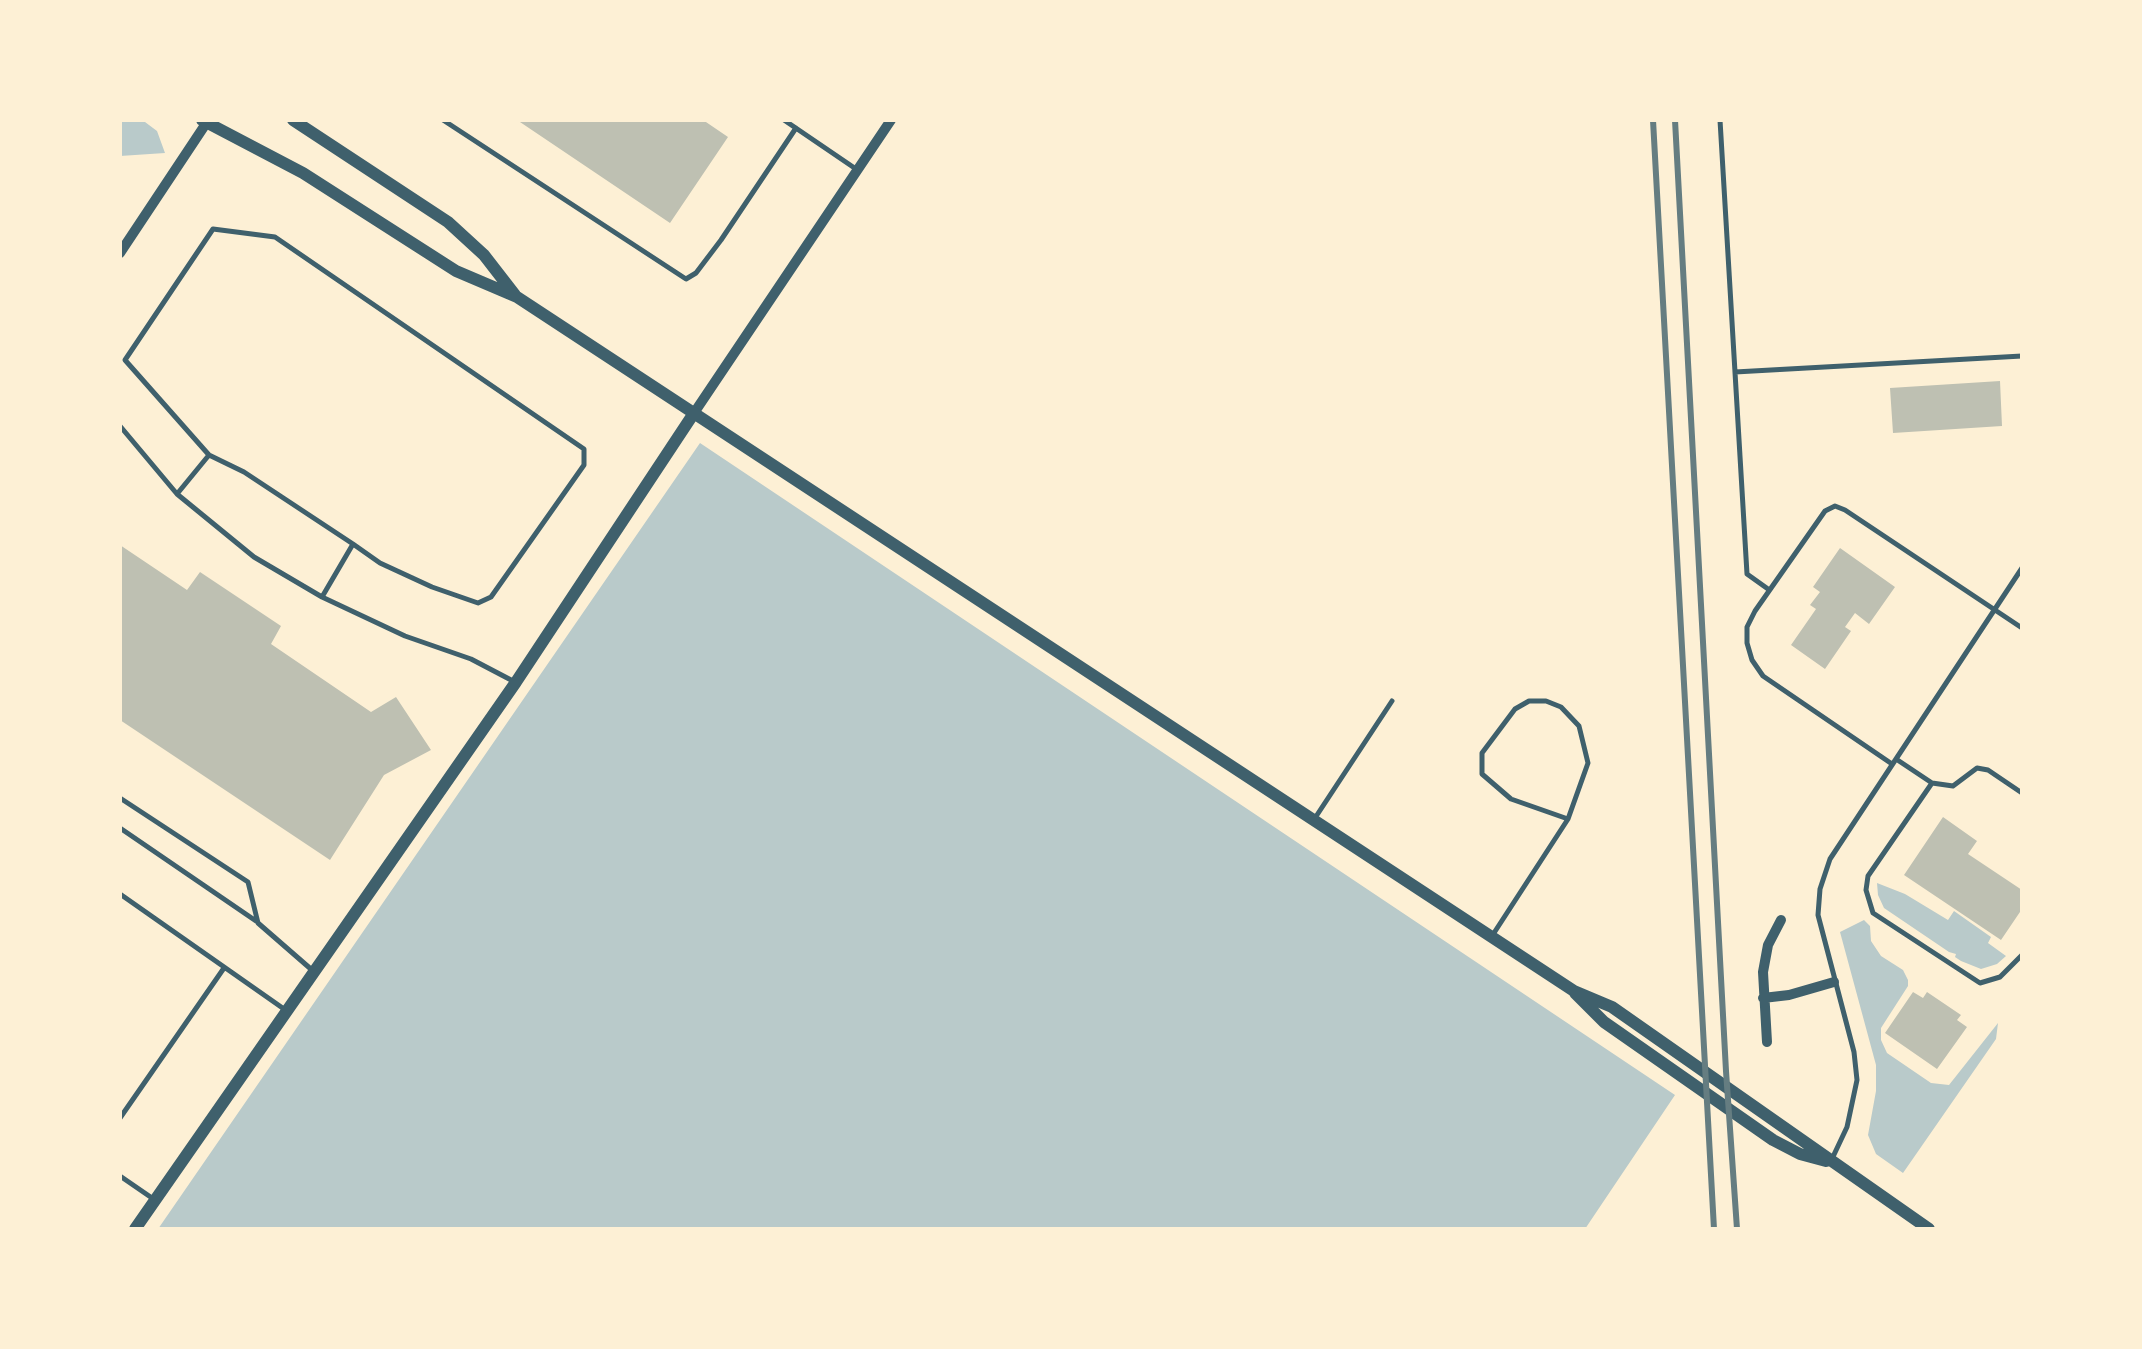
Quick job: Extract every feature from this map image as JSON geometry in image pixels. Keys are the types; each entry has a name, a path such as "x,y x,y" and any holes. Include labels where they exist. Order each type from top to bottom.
{"street":[{"path":"293,120 448,222 484,255 517,297"},
{"path":"134,1229 516,682 891,120"},
{"path":"120,253 205,121 302,173 456,271 517,297 1492,936 1574,991 1604,1022 1774,1140 1800,1154 1831,1162 1928,1229"},
{"path":"1766,1042 1765,959 1781,920"},
{"path":"1763,998 1789,996 1834,982"}],"lane":[{"path":"443,120 686,280 696,273 720,240 796,128"},
{"path":"784,120 857,170"},
{"path":"1720,120 1747,574 1768,589"},
{"path":"214,229 275,237 584,448 584,465 491,597 478,602 432,587 380,563 352,544 244,472 208,455 125,360 214,229"},
{"path":"1735,372 2022,356"},
{"path":"120,426 177,494 254,558 322,597 405,636 471,659 516,682"},
{"path":"177,494 208,455"},
{"path":"2022,628 1835,506 1825,511 1768,589 1747,627 1752,660 1763,676 1894,762 1932,783 1953,786 1977,768 1988,770 2022,793"},
{"path":"322,597 352,544"},
{"path":"1831,1162 1847,1127 1857,1080 1854,1052 1818,915 1820,889 1830,859 2022,568"},
{"path":"1315,818 1392,701"},
{"path":"1492,936 1568,819 1588,764 1579,726 1561,707 1546,701 1529,701 1515,708 1482,753 1482,774 1511,799 1568,819"},
{"path":"1932,783 1868,876 1866,890 1873,912 1968,979 1980,983 2000,978 2022,955"},
{"path":"120,798 248,882 258,922"},
{"path":"120,828 258,922 314,972"},
{"path":"120,894 287,1011"},
{"path":"120,1118 225,968"},
{"path":"120,1176 155,1200"}],"shaded area":[{"path":"120,120 145,122 157,131 165,153 120,156"},
{"path":"700,443 1675,1095 1585,1229 158,1229"},
{"path":"1877,883 1905,894 1948,920 1954,911 1991,937 1988,943 2006,956 1981,969 1961,961 1884,908"},
{"path":"1864,920 1881,956 1903,970 1908,980 1881,1028 1887,1053 1931,1083 1949,1085 1998,1023 1996,1039 1903,1173 1876,1154 1868,1135 1876,1065 1840,932"}],"building":[{"path":"517,120 703,120 728,137 670,223"},
{"path":"2000,381 2002,426 1893,433 1890,388"},
{"path":"120,545 187,590 200,572 281,626 271,644 371,712 396,697 431,750 384,775 330,860 120,720"},
{"path":"1840,548 1895,587 1869,624 1855,613 1845,627 1851,631 1825,669 1791,645 1816,609 1810,605 1820,592 1813,587"},
{"path":"1943,817 1977,841 1968,854 2022,890 2022,909 2001,940 1904,875"},
{"path":"1913,992 1923,998 1927,992 1961,1015 1957,1020 1967,1027 1937,1069 1885,1033"}],"railway":[{"path":"1653,120 1714,1229"},
{"path":"1675,120 1737,1229"}]}
